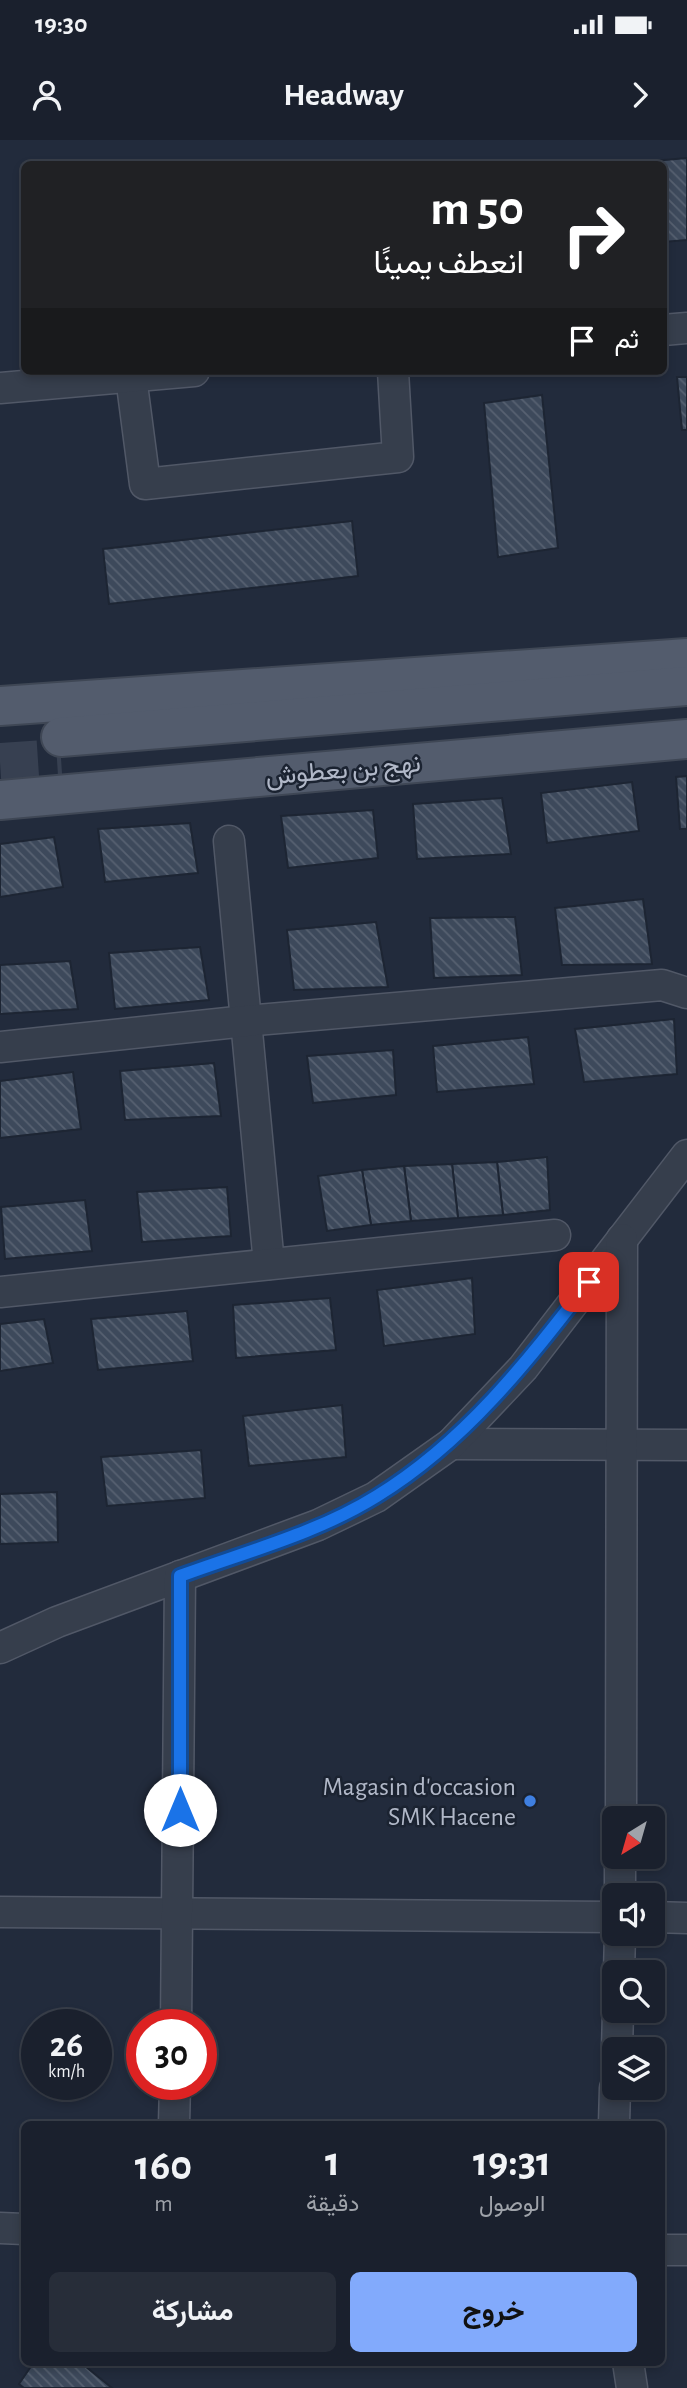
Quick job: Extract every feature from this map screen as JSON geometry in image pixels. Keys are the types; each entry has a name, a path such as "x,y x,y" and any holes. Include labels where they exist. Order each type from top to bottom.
{"main road":[{"path":"0,706 687,658"},
{"name":"نهج بن بعطوش","path":"687,686 61,748 687,710"},
{"name":"نهج بن بعطوش","path":"0,800 687,739"}],"street":[{"path":"667,330 687,328"},
{"path":"0,388 152,375"},
{"path":"131,377 145,484 398,457 393,375"},
{"path":"229,841 269,1264"},
{"path":"0,1047 246,1021 662,985 687,993"},
{"path":"0,1648 57,1622 318,1525 376,1497 451,1444 523,1368 687,1155"},
{"path":"0,1292 555,1235"},
{"path":"621,1806 622,1239"},
{"path":"451,1444 622,1447 687,1445"},
{"path":"176,2009 180,1576"},
{"path":"0,1912 602,1917"},
{"path":"665,1917 687,1918"},
{"path":"174,2121 175,2100"},
{"path":"614,2121 615,2100"},
{"path":"0,2228 21,2229"},
{"path":"665,2250 687,2250"},
{"path":"629,2366 632,2388"}],"building":[{"path":"687,158 687,240 667,242 667,161 653,161"},
{"path":"677,377 687,377 687,430 682,430"},
{"path":"542,395 558,548 498,557 484,403"},
{"path":"352,521 358,576 109,604 103,549"},
{"path":"687,776 687,829 680,829 676,777"},
{"path":"632,782 639,831 547,843 541,793"},
{"path":"502,798 511,854 417,859 413,804"},
{"path":"373,810 378,858 288,868 281,816"},
{"path":"190,823 198,873 105,882 98,829"},
{"path":"54,837 63,887 0,897 0,844"},
{"path":"643,899 652,964 562,965 555,908"},
{"path":"515,917 522,975 434,978 430,918"},
{"path":"376,922 388,987 294,990 287,930"},
{"path":"200,947 209,1000 115,1009 109,953"},
{"path":"70,961 78,1009 0,1014 0,965"},
{"path":"674,1019 677,1074 584,1082 575,1029"},
{"path":"528,1037 534,1084 437,1092 433,1046"},
{"path":"393,1050 396,1095 313,1103 307,1056"},
{"path":"214,1063 221,1116 125,1120 120,1071"},
{"path":"73,1072 81,1129 0,1138 0,1081"},
{"path":"547,1157 550,1210 503,1215 497,1162"},
{"path":"497,1162 503,1215 458,1218 452,1164"},
{"path":"452,1164 458,1218 411,1221 404,1166"},
{"path":"404,1166 411,1221 371,1225 362,1170"},
{"path":"362,1170 371,1225 327,1231 318,1176"},
{"path":"227,1187 231,1236 142,1242 137,1192"},
{"path":"85,1200 92,1251 5,1259 1,1207"},
{"path":"472,1278 475,1334 384,1346 377,1290"},
{"path":"330,1298 336,1350 236,1358 233,1305"},
{"path":"187,1311 193,1361 98,1370 91,1319"},
{"path":"44,1319 53,1363 0,1371 0,1324"},
{"path":"342,1405 346,1457 249,1466 243,1416"},
{"path":"201,1450 205,1498 107,1506 101,1457"},
{"path":"57,1492 58,1542 0,1544 0,1494"},
{"path":"31,2366 85,2366 112,2388 24,2388 19,2384"}],"tunnel":[{"path":"0,762 61,758"}],"place":[{"name":"Magasin d'occasion SMK Hacene","path":"530,1801"}],"route":[{"path":"180,1810 180,1576 318,1525 376,1497 451,1444 523,1368 589,1282"}]}
